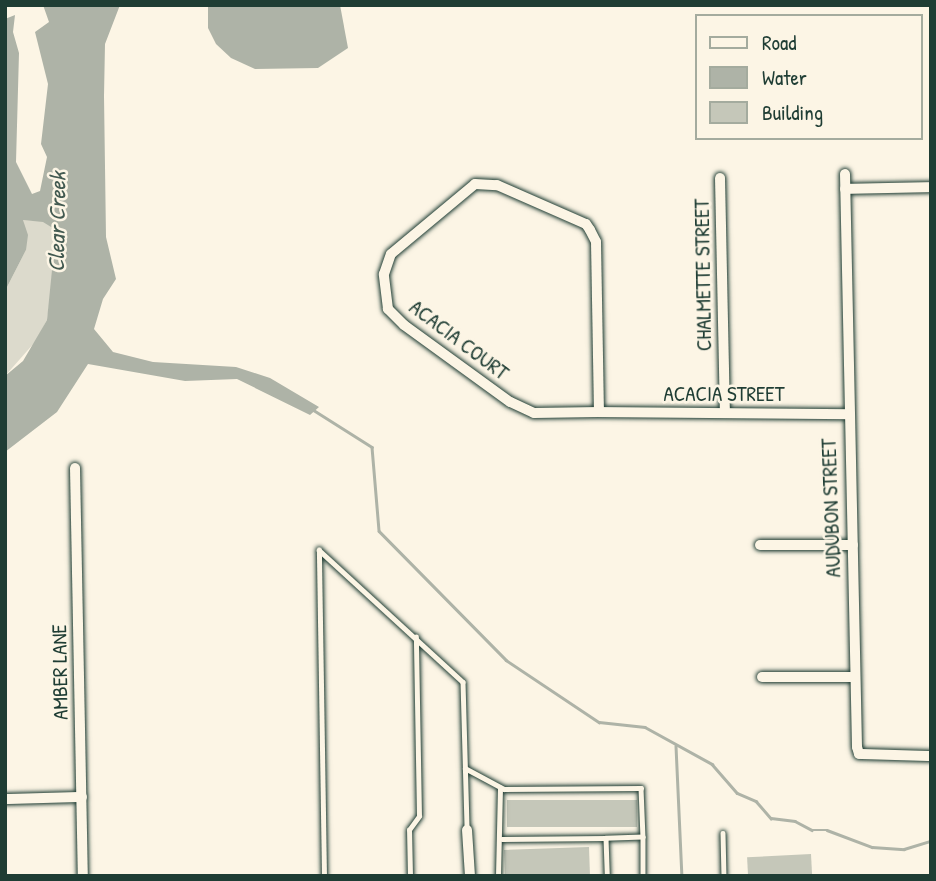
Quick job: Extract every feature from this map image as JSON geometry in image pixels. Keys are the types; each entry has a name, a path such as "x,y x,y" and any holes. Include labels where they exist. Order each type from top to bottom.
{"street":[{"name":"AUDUBON STREET","path":"845,174 854,677 859,754 931,756"},
{"name":"CHALMETTE STREET","path":"720,178 725,413"},
{"name":"ACACIA COURT","path":"475,184 497,185 586,224 596,242 599,412 534,413 509,402 404,325 388,309 383,291 391,254 475,184"},
{"path":"845,189 931,187"},
{"name":"ACACIA STREET","path":"599,412 848,414"},
{"name":"AMBER LANE","path":"75,468 83,876"},
{"path":"760,545 853,545"},
{"path":"762,677 854,677"},
{"path":"5,799 82,797"},
{"path":"467,830 470,876"}],"lane":[{"path":"324,876 320,550 463,682 467,830"},
{"path":"410,876 409,830 419,816 416,636"},
{"path":"465,768 476,771 500,788 640,788 643,876"},
{"path":"498,876 502,839 500,788"},
{"path":"723,833 724,876"},
{"path":"502,839 643,837"},
{"path":"606,838 607,876"}],"shaded area":[{"path":"23,220 44,221 56,230 50,299 47,320 35,342 5,376 5,291 26,250"}],"water":[{"name":"Clear Creek","path":"43,5 120,5 105,44 104,96 106,237 116,279 103,299 94,329 113,352 153,362 236,367 270,378 319,407 310,415 237,379 185,381 88,364 57,412 5,452 5,376 23,361 47,320 56,230 43,222 23,220 28,235 26,250 5,291 5,19 15,15 13,32 19,53 16,162 32,194 40,191 47,157 41,144 48,84 35,32 49,22"},
{"path":"208,5 340,5 348,48 318,68 255,69 231,58 216,44 208,28"}],"building":[{"path":"507,800 637,800 637,827 507,827"},
{"path":"589,847 590,876 505,876 504,850"},
{"path":"811,854 812,876 748,876 747,857"}],"waterway":[{"path":"312,409 372,447 379,531 506,660 599,722 645,727 712,764 737,793 756,801 771,818 795,821 812,830 827,830 872,847 904,849 931,841"},
{"path":"676,746 682,876"}]}
